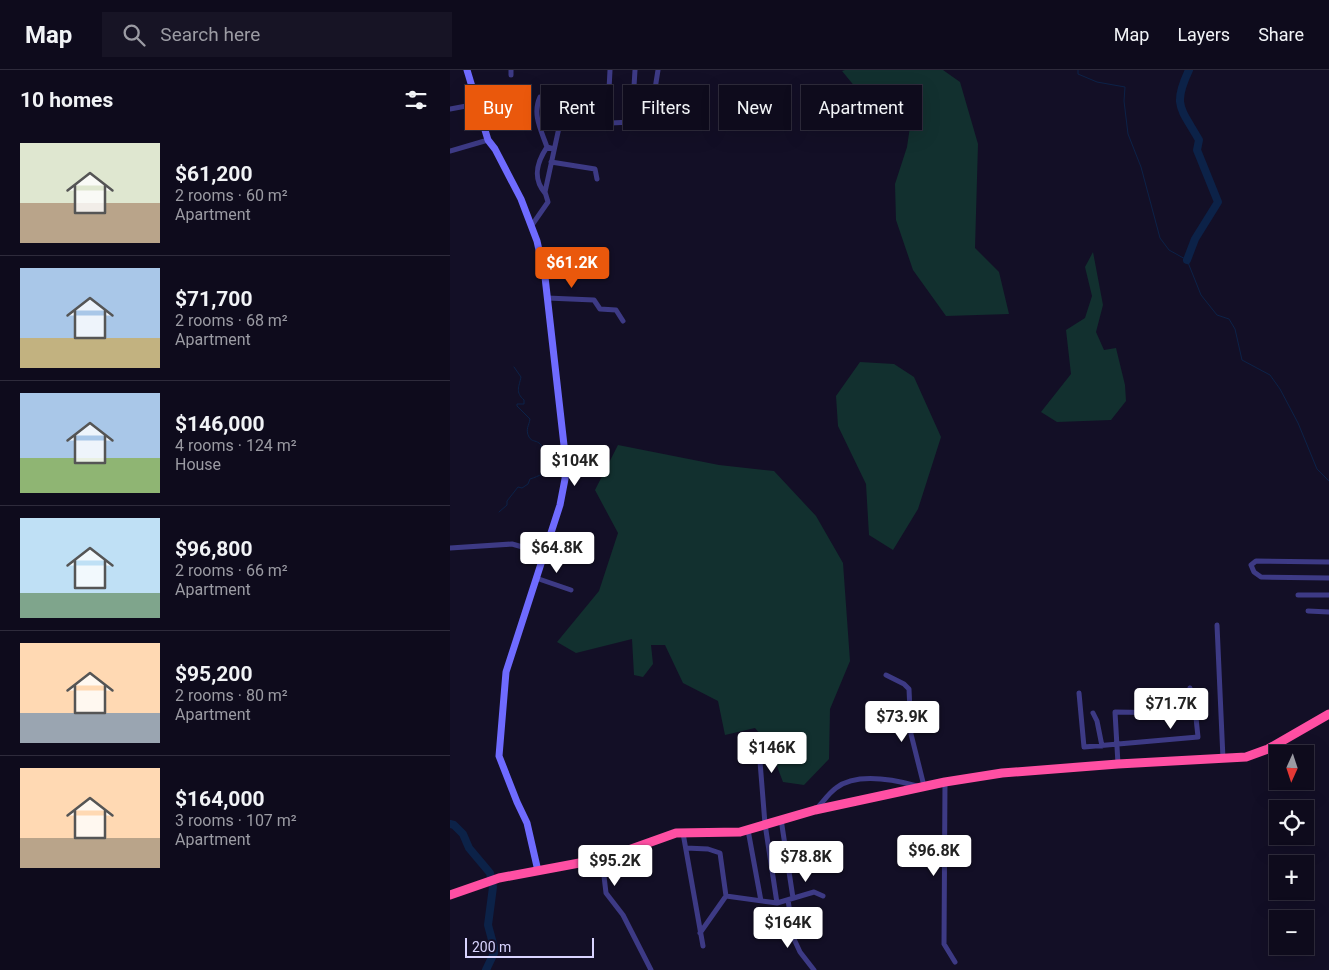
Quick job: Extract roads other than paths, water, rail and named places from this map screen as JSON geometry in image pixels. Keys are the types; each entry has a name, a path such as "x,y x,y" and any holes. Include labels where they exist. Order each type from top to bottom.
{"highway":[{"path":"450,895 499,878 606,858 676,833 722,833 748,830 815,810 945,782 1002,773 1246,757 1257,754 1328,716"}],"street":[{"path":"467,70 471,85"},
{"path":"609,85 610,70"},
{"path":"633,85 634,70"},
{"path":"656,85 658,70"},
{"path":"532,225 548,202 545,193 538,185 536,174 538,163 547,147 537,120 537,104 541,97"},
{"path":"450,109 465,106"},
{"path":"485,130 488,140 495,149 521,199 532,225 545,277 566,463 560,505 506,672 499,756 527,823 538,871"},
{"path":"545,193 559,130"},
{"path":"450,151 488,140"},
{"path":"547,147 554,149"},
{"path":"551,162 595,169 597,179"},
{"path":"548,298 594,300 600,309 616,310 623,320"},
{"path":"450,548 512,544 544,553"},
{"path":"1329,562 1256,561 1251,565 1254,572 1261,578 1329,578"},
{"path":"536,578 572,590"},
{"path":"1298,595 1329,595"},
{"path":"1308,611 1329,612"},
{"path":"1217,625 1223,758"},
{"path":"815,810 837,787 860,779 894,780 922,786 911,734 909,689 904,684 886,675"},
{"path":"1079,693 1084,746 1102,746 1198,737 1195,708 1190,688"},
{"path":"1118,764 1115,712 1171,713 1176,711 1176,698 1173,696 1151,694"},
{"path":"1093,713 1097,721 1102,746"},
{"path":"747,738 759,749 766,824 777,903"},
{"path":"945,782 944,944 955,962"},
{"path":"781,820 794,939 800,952 814,970"},
{"path":"748,830 760,901"},
{"path":"683,832 703,946"},
{"path":"686,848 708,849 720,853 726,896 700,933"},
{"path":"606,858 604,876 606,894 623,915 651,970"},
{"path":"726,896 777,903 814,892 823,896"}],"waterway":[{"path":"1078,70 1078,74 1097,82 1125,87 1124,101 1128,134 1141,167 1160,238 1169,250 1187,260 1201,295 1217,315 1229,319 1235,329 1242,360 1270,375 1280,389 1298,423 1317,469 1329,481"},
{"path":"1187,260 1195,239 1218,202 1197,150 1199,140 1183,113 1181,106 1181,92 1189,70"},
{"path":"499,512 507,505 507,501 518,487 522,488 528,484 530,479 542,474 546,471 549,464 547,455 541,445 529,437 527,430 530,419 517,406 517,404 524,404 524,400 519,392 521,377 514,367"},
{"path":"450,824 454,825 463,834 469,848 490,873 493,887 488,925 495,951 486,970"}]}
